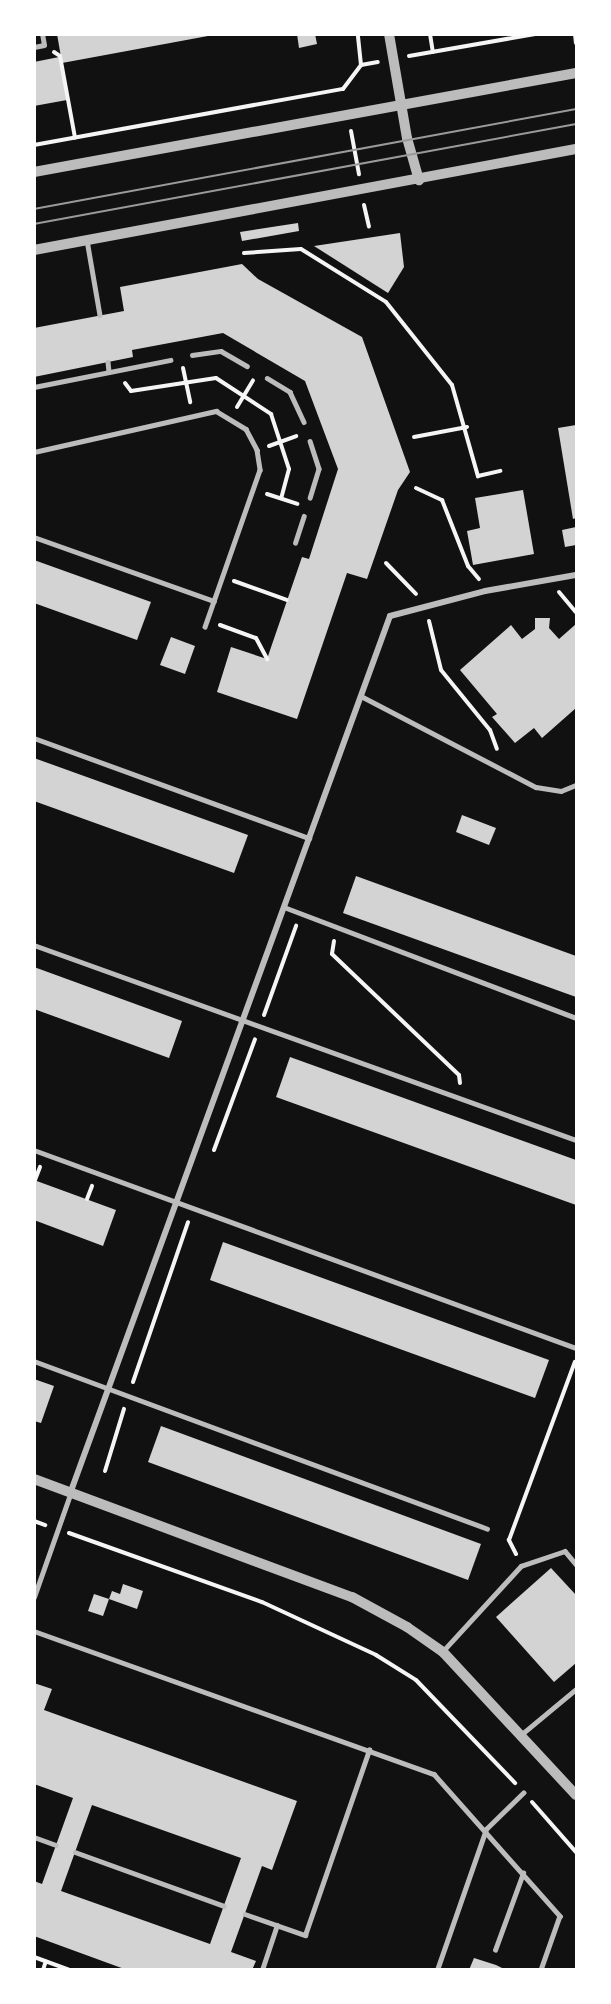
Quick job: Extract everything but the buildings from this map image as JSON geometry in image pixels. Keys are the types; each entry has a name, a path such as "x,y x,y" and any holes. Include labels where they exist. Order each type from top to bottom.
{"street":[{"path":"389,34 407,138 419,180"},
{"path":"34,172 576,73"},
{"path":"34,250 576,149"},
{"path":"71,1491 390,616 425,604 576,575"},
{"path":"34,1479 352,1597 407,1627 442,1652 522,1734 576,1795"}],"lane":[{"path":"34,46 44,45 42,34"},
{"path":"87,240 100,315"},
{"path":"192,355 221,351 247,366"},
{"path":"34,387 170,360"},
{"path":"108,362 109,372"},
{"path":"267,378 290,392 304,422"},
{"path":"34,452 192,414 216,411 246,429 257,450 260,470 205,627"},
{"path":"310,441 320,469 310,498"},
{"path":"295,543 304,516"},
{"path":"34,537 214,601"},
{"path":"361,696 536,787 561,791 576,785"},
{"path":"34,738 309,837"},
{"path":"284,907 576,1018"},
{"path":"34,945 576,1140"},
{"path":"34,1150 576,1348"},
{"path":"34,1360 487,1529"},
{"path":"34,1597 71,1491"},
{"path":"442,1652 521,1566 565,1551 576,1564"},
{"path":"34,1631 434,1774 486,1829 560,1916 541,1970"},
{"path":"522,1734 576,1689"},
{"path":"245,1914 305,1935 369,1750"},
{"path":"437,1970 486,1829 524,1793"},
{"path":"34,1837 57,1845"},
{"path":"75,1852 224,1906"},
{"path":"495,1950 523,1873"},
{"path":"262,1970 278,1925"}],"path":[{"path":"34,145 343,89 361,65 358,34"},
{"path":"430,34 433,52"},
{"path":"361,65 535,34"},
{"path":"575,34 576,43"},
{"path":"44,45 60,56 75,138"},
{"path":"343,89 369,226"},
{"path":"244,253 300,249 386,302 452,385 467,427 478,476 500,471"},
{"path":"185,380 192,414"},
{"path":"131,391 174,381"},
{"path":"414,437 467,427"},
{"path":"416,488 442,500 468,566 476,572 485,591"},
{"path":"386,563 425,604 441,670 490,730 501,759 516,777"},
{"path":"223,577 287,600"},
{"path":"551,579 576,612"},
{"path":"208,620 256,638 267,659"},
{"path":"212,1156 301,914"},
{"path":"337,927 332,954 459,1075 460,1099"},
{"path":"105,1471 192,1209"},
{"path":"521,1566 509,1540 576,1359"},
{"path":"34,1521 262,1602 376,1655 416,1680 524,1793 576,1852"},
{"path":"34,1957 69,1970"},
{"path":"43,1970 46,1961"}],"tram line":[{"path":"34,209 576,109"},
{"path":"34,224 576,124"}]}
